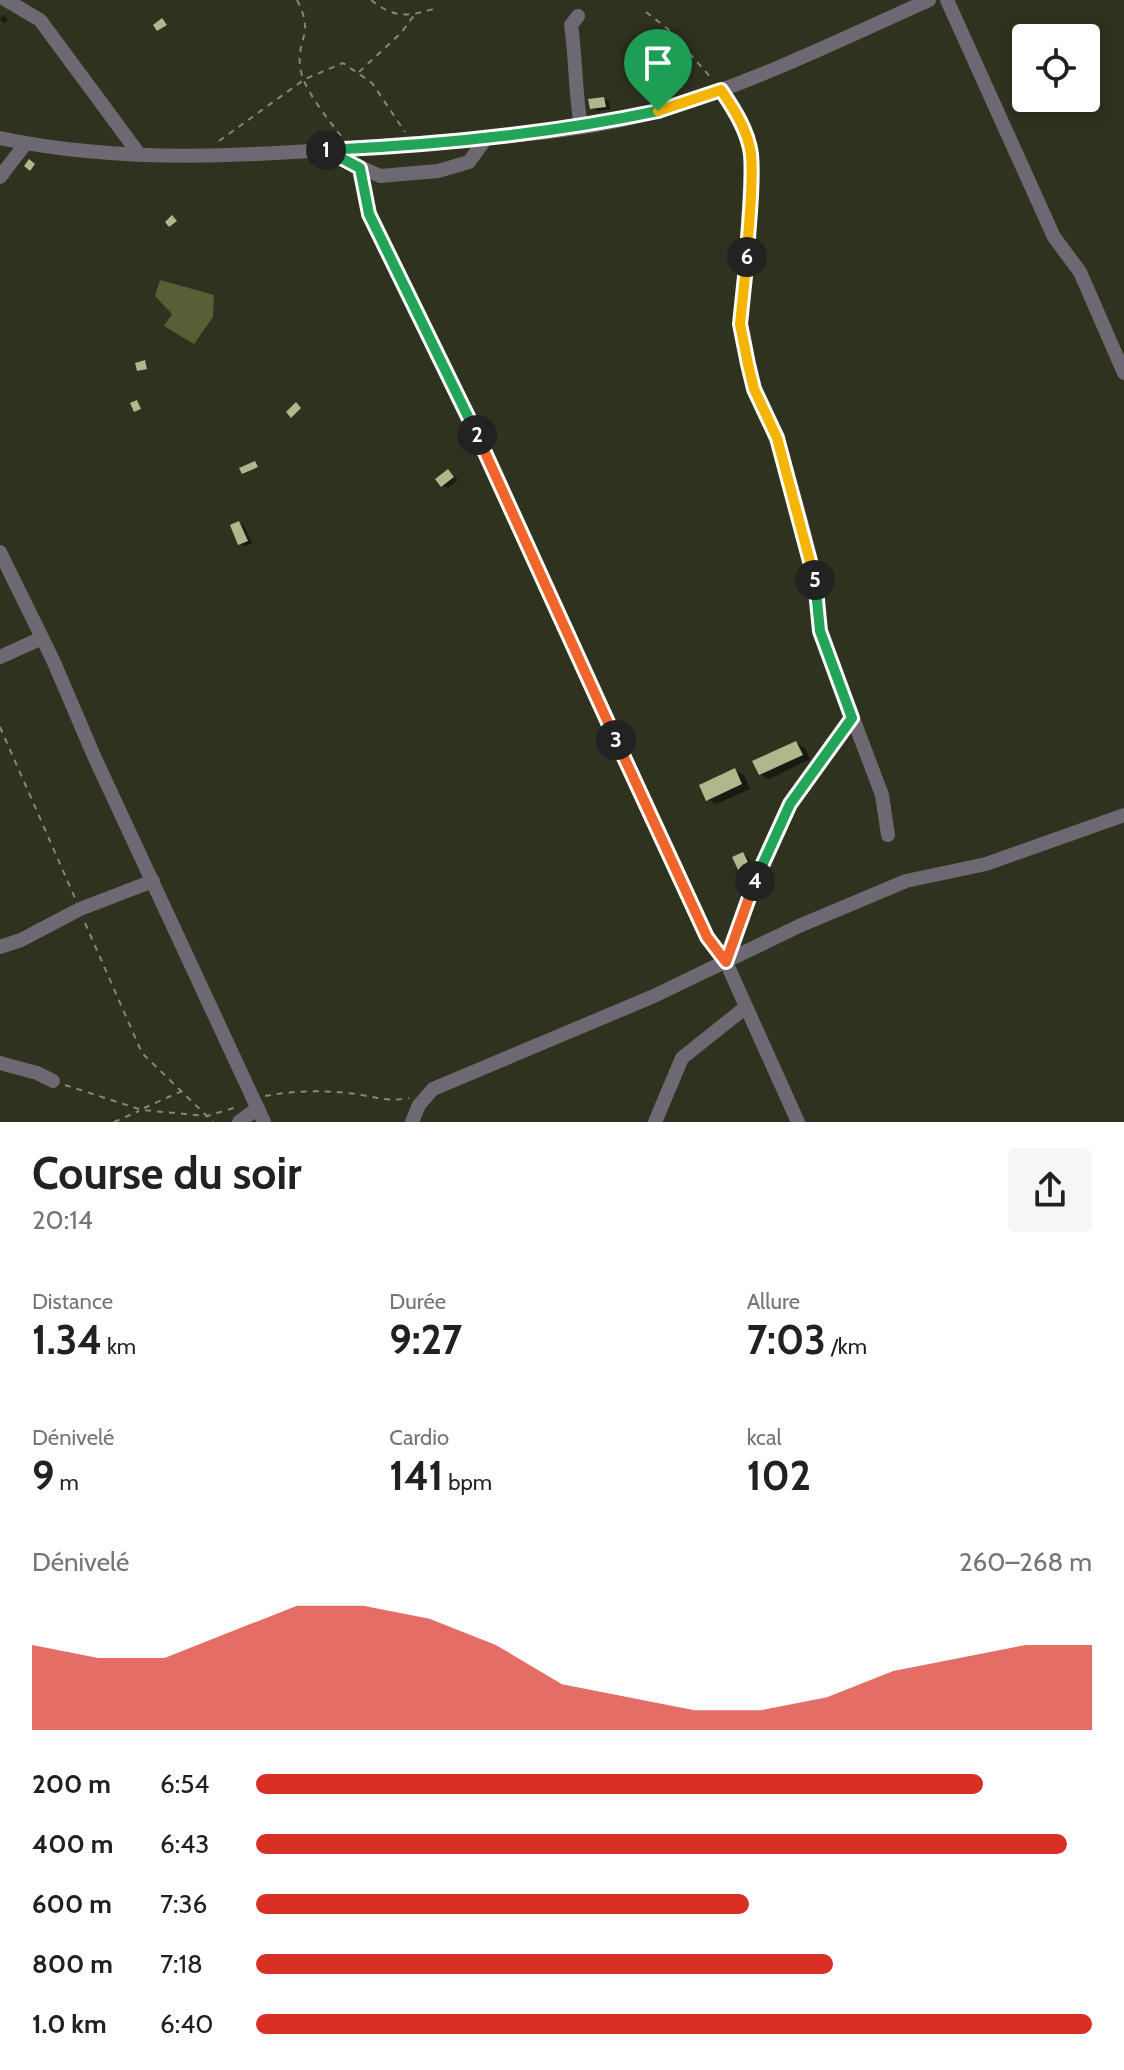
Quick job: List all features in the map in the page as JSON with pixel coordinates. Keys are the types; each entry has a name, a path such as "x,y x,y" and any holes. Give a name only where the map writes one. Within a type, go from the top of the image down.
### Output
{"street":[{"path":"6,0 40,20 139,154"},
{"path":"0,138 75,151 224,156 413,144 581,126 658,111 721,90 929,0"},
{"path":"947,0 1054,237 1080,272 1124,373"},
{"path":"578,16 571,25 581,126"},
{"path":"721,90 744,130 751,154 747,258 740,324 748,364 754,389 777,438 815,577 820,631 882,795 888,835"},
{"path":"324,150 380,176 438,171 469,162 487,137"},
{"path":"0,177 26,143"},
{"path":"360,168 369,214 482,446 707,937 726,962 798,1122"},
{"path":"0,552 259,1110 239,1122"},
{"path":"0,657 42,638"},
{"path":"726,962 756,878 790,804 852,718"},
{"path":"412,1122 419,1105 433,1089 654,996 799,926 906,881 986,864 1124,815"},
{"path":"0,947 21,940 80,909 153,881"},
{"path":"655,1122 682,1058 746,1007"},
{"path":"0,1063 37,1073 53,1081"}],"path":[{"path":"297,0 307,29 299,61 305,79 320,107 351,149"},
{"path":"371,0 393,14 415,14 433,9"},
{"path":"646,12 668,29 721,90"},
{"path":"358,73 401,33 415,14"},
{"path":"217,142 305,79 343,63 372,83 413,144"},
{"path":"0,727 142,1053 213,1122"},
{"path":"0,749 8,745"},
{"path":"53,1081 142,1110 207,1116 259,1110 285,1092 346,1093 392,1102 409,1098"},
{"path":"114,1122 182,1091"}],"green space":[{"path":"160,280 214,295 213,317 194,344 164,326 172,314 155,296"}],"building":[{"path":"162,18 167,25 157,31 153,25"},
{"path":"604,97 606,107 590,109 588,99"},
{"path":"29,159 35,164 30,171 24,166"},
{"path":"172,215 177,221 169,227 165,222"},
{"path":"145,360 147,369 137,371 135,363"},
{"path":"137,400 141,409 134,412 130,403"},
{"path":"296,402 301,408 291,418 286,412"},
{"path":"255,461 258,467 242,474 239,468"},
{"path":"448,469 454,477 441,487 435,479"},
{"path":"239,521 248,541 238,545 230,525"},
{"path":"796,741 803,755 759,775 752,761"},
{"path":"735,768 742,784 706,801 699,785"},
{"path":"743,852 748,870 740,874 732,857"}],"route":[{"path":"721,90 744,130 751,154 747,258 740,324 754,389 777,438 801,521 815,577 820,631 852,718 790,804 756,878 726,962 707,937 482,446 369,214 360,168 324,150 453,141 568,128 658,111 721,90"}]}
